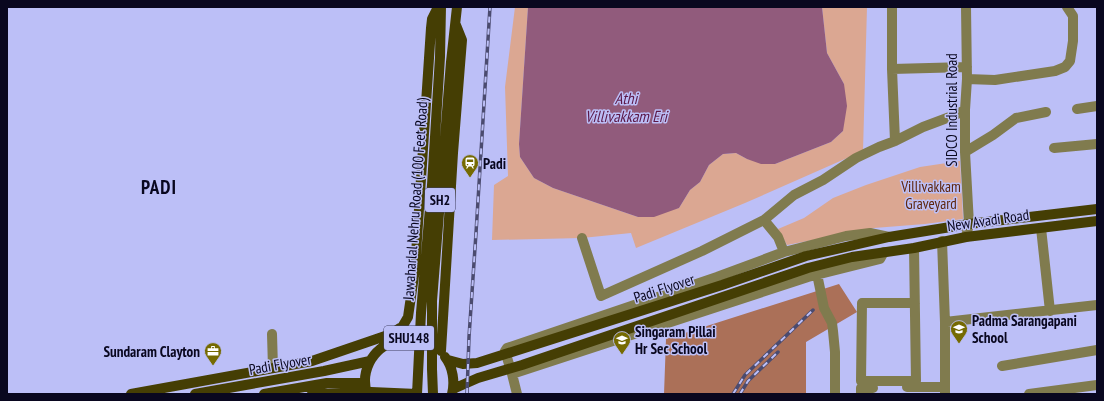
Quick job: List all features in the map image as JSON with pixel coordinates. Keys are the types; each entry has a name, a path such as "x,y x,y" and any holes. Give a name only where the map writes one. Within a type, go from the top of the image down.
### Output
{"main road":[{"name":"Padi Flyover","path":"392,342 408,317 415,269 431,28 432,19 438,7"},
{"name":"Jawaharlal Nehru Road (100 Feet Road)","path":"418,394 421,313 432,185 440,56 441,7"},
{"name":"Jawaharlal Nehru Road (100 Feet Road)","path":"433,394 432,301 450,69 457,7"},
{"path":"441,351 462,40 456,25"},
{"name":"New Avadi Road","path":"889,237 969,224 1097,209"},
{"name":"New Avadi Road","path":"884,252 914,248 966,237 1097,221"},
{"name":"Padi Flyover","path":"448,360 463,364 477,363 722,285 806,256 889,237"},
{"name":"Padi Flyover","path":"452,392 478,378 522,365 808,268 852,257 884,252"},
{"path":"131,394 312,361 391,334 421,313"},
{"name":"Padi Flyover","path":"195,394 324,372 370,361 379,350 402,338 423,340 433,344 441,351 448,360 453,374 452,392"},
{"path":"312,361 315,394"},
{"name":"SHU148","path":"366,394 366,372 370,361"},
{"name":"Padi Flyover","path":"264,394 327,383 365,383"},
{"path":"312,394 371,392 418,394"}],"street":[{"path":"892,7 892,69 895,141"},
{"name":"SIDCO Industrial Road","path":"966,7 967,79 965,152 969,224 966,237"},
{"path":"967,79 995,80 1055,71 1065,67 1070,61 1073,41 1073,16 1067,7"},
{"path":"892,69 967,67"},
{"path":"1077,108 1097,106"},
{"path":"582,238 601,296 702,251 764,220 794,195 823,180 856,158 923,127 965,110"},
{"path":"965,152 993,135 1016,118 1046,112"},
{"path":"1054,148 1097,144"},
{"path":"764,220 778,237 784,252"},
{"path":"1041,228 1050,311"},
{"path":"517,394 505,351 507,348 717,277 784,252 846,236 870,233 889,237"},
{"path":"861,394 861,388 879,391 945,390 945,322 942,241"},
{"path":"914,248 915,303 916,381 861,381 862,303 915,303"},
{"path":"512,374 817,274 880,259 884,252"},
{"path":"817,274 824,308 832,323 836,394"},
{"path":"945,322 1097,305"},
{"path":"272,334 273,368"},
{"path":"1002,366 1097,350"},
{"path":"1029,394 1097,385"}],"green space":[{"path":"515,7 528,7 519,144 520,157 534,178 553,188 638,217 679,208 690,190 700,182 709,165 723,154 736,153 747,159 775,164 831,142 843,131 844,84 827,53 822,7 867,7 863,151 745,203 636,248 631,233 582,238 492,240 494,185 508,176 505,87"},
{"name":"Villivakkam Graveyard","path":"960,161 963,219 874,228 787,245 778,229 804,218 833,198 866,185 920,167"}],"shaded area":[{"path":"839,284 857,312 806,342 806,394 664,394 666,339"}],"water":[{"name":"Athi Villivakkam Eri","path":"528,7 822,7 827,53 844,84 847,106 843,131 831,142 775,164 761,164 736,153 723,154 709,165 700,182 690,190 679,208 654,217 638,217 553,188 534,178 520,157 519,144"}],"railway":[{"path":"467,394 469,337 490,7"},
{"path":"733,394 745,375 813,310"},
{"path":"740,394 748,381 778,352"}],"place":[{"name":"Padi","path":"470,178"},
{"name":"Padma Sarangapani School","path":"959,344"},
{"name":"Singaram Pillai Hr Sec School","path":"622,355"},
{"name":"Sundaram Clayton","path":"213,366"}],"district":[{"name":"PADI","path":"159,187"}]}
